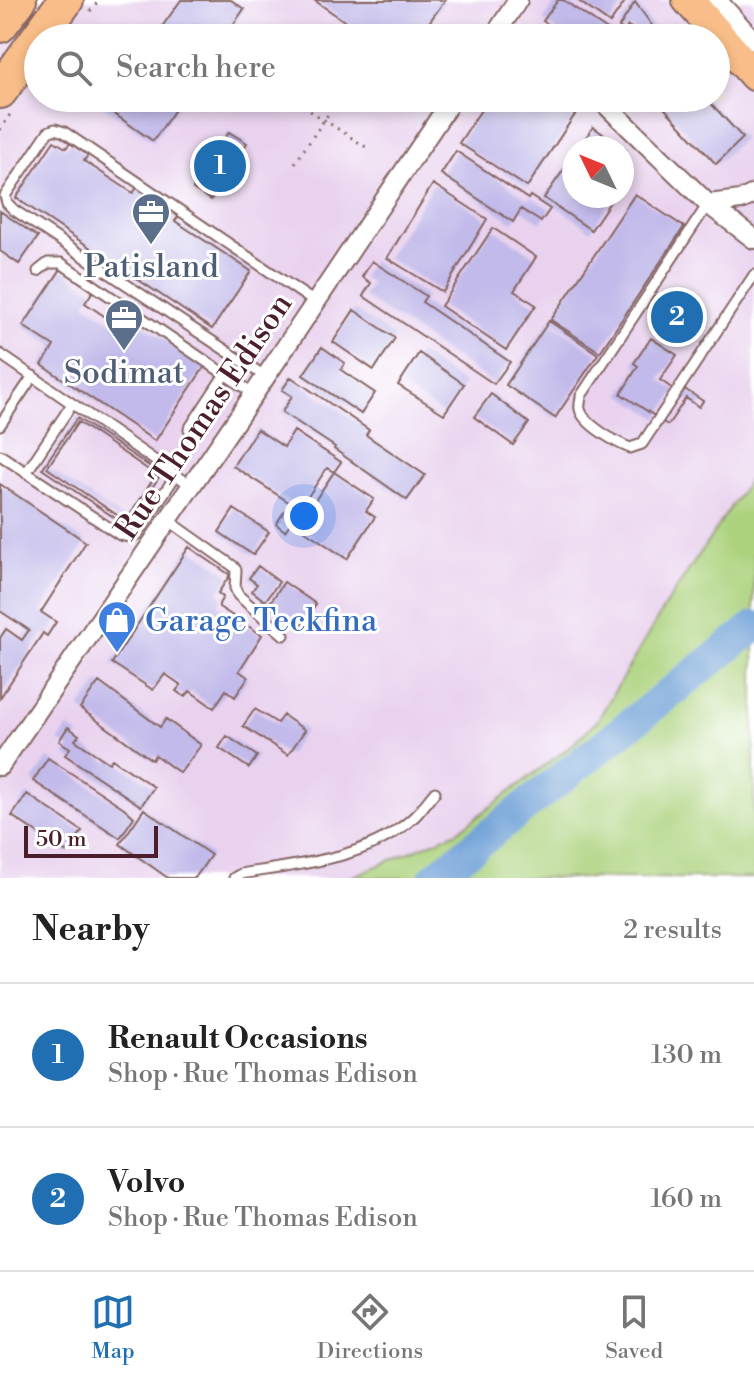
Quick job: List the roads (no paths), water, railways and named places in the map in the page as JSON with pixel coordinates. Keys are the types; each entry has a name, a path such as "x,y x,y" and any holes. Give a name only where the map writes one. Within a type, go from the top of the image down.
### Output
{"highway":[{"path":"0,25 19,0"},
{"path":"48,24 66,0"},
{"path":"0,91 24,58"}],"main road":[{"path":"688,0 709,24"},
{"path":"730,48 754,75"}],"street":[{"path":"507,24 518,0"},
{"path":"717,0 754,41"},
{"name":"Rue Thomas Edison","path":"0,766 444,112"},
{"path":"613,112 708,204 754,239"},
{"path":"708,204 741,200 754,194"}],"lane":[{"path":"266,377 7,203 5,196 48,132 55,129 64,132 316,303"},
{"path":"708,204 581,396 580,410 587,420 618,443 630,448 642,444 754,275"},
{"path":"38,271 48,263 61,263 254,394"},
{"path":"0,354 192,486"},
{"path":"189,429 225,374"},
{"path":"0,425 33,376"},
{"path":"26,473 72,404"},
{"path":"0,455 120,535 132,537 176,475"},
{"path":"168,520 233,566 238,595 284,635"},
{"path":"234,878 351,851 386,837 414,817 435,792"}],"waterway":[{"path":"434,878 754,627"}],"place":[{"name":"Renault Occasions","path":"220,166"},
{"name":"Patisland","path":"151,246"},
{"name":"Volvo","path":"677,317"},
{"name":"Sodimat","path":"124,352"},
{"name":"Garage Teckfina","path":"117,654"}]}
